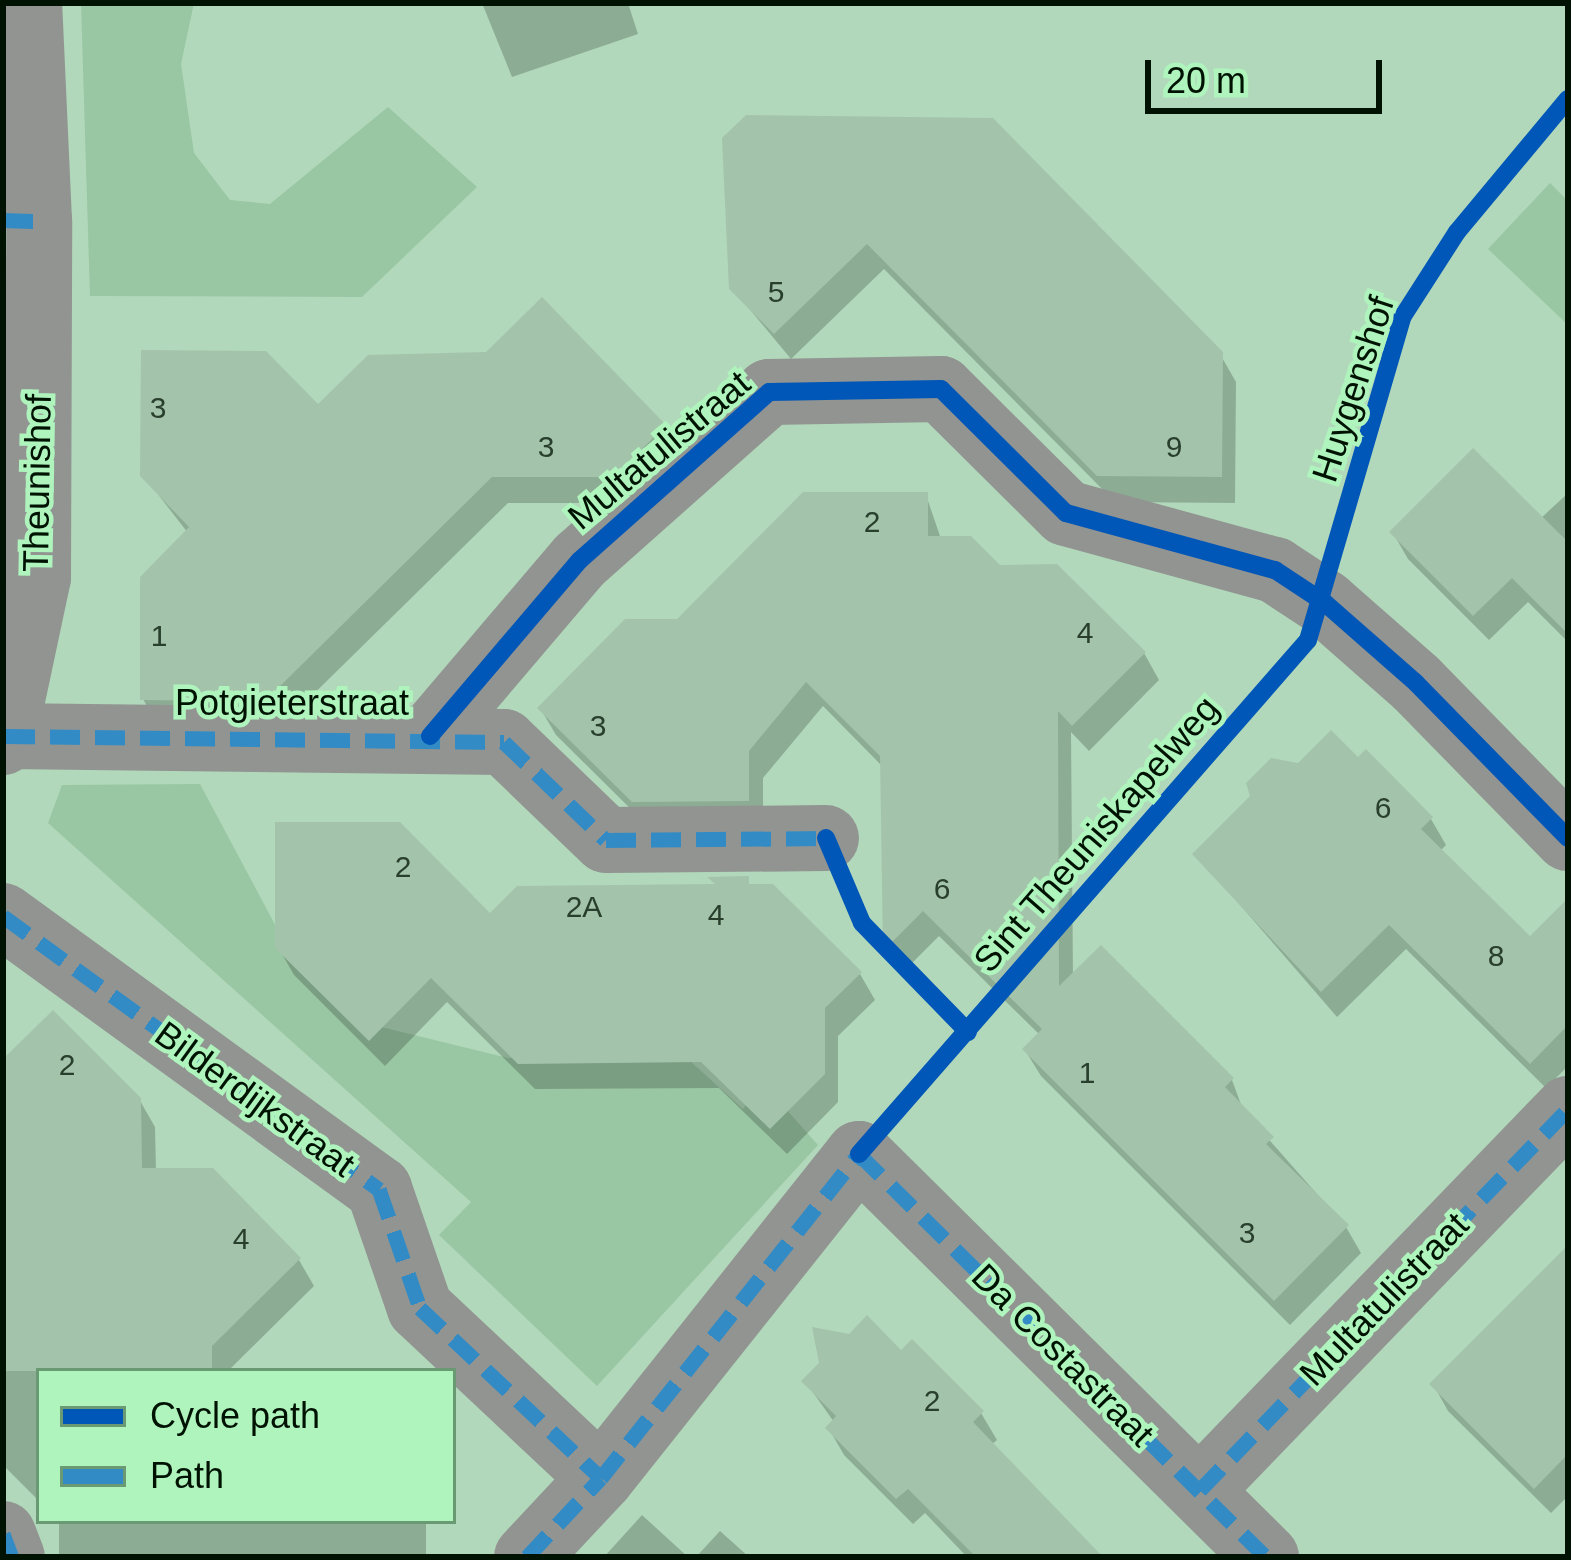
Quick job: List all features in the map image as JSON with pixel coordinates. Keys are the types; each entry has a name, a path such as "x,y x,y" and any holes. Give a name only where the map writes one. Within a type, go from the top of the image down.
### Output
{"street":[{"name":"Theunishof","path":"4,739 38,578 21,221 29,3"},
{"name":"Multatulistraat","path":"430,736 580,560 769,392 941,389 1066,512 1255,563 1325,603 1568,838"},
{"name":"Potgieterstraat","path":"4,739 430,736 504,742 606,841 826,838"},
{"name":"Bilderdijkstraat","path":"3,916 379,1190 420,1307 601,1478"},
{"name":"Multatulistraat","path":"1199,1490 1568,1109"},
{"name":"Da Costastraat","path":"601,1478 860,1154 1266,1557"},
{"path":"527,1557 601,1478"},
{"path":"3,1534 12,1557"}],"green space":[{"path":"81,3 194,3 181,64 194,153 230,200 270,204 388,107 477,187 362,297 90,296"},
{"path":"1550,183 1568,201 1568,325 1488,249"},
{"path":"200,784 289,951 369,1024 508,1058 689,1060 743,1109 762,1082 818,1145 597,1386 439,1235 471,1202 48,823 62,785"}],"building":[{"path":"746,115 993,118 1223,352 1222,477 1097,476 867,244 774,334 729,289 722,138"},
{"path":"542,297 666,425 614,477 492,477 265,701 140,700 140,577 189,527 140,476 141,350 266,351 318,404 368,355 486,352"},
{"path":"1473,448 1568,542 1568,634 1512,578 1473,616 1389,532"},
{"path":"803,492 928,492 928,536 971,536 1000,565 1057,564 1146,652 1072,726 1058,711 1059,986 1101,945 1234,1078 1225,1087 1274,1137 1266,1144 1349,1225 1274,1301 1022,1049 1042,1029 923,911 883,951 880,756 806,682 749,751 749,801 632,802 537,708 625,619 677,619"},
{"path":"1331,730 1358,757 1366,749 1433,817 1421,829 1530,936 1568,898 1568,1025 1530,1064 1389,925 1321,992 1192,854 1250,796 1246,783 1271,758 1298,763"},
{"path":"275,822 400,822 490,913 517,886 715,884 707,877 749,876 749,884 773,884 862,972 825,1008 825,1074 770,1129 701,1062 518,1064 431,978 369,1041 275,948"},
{"path":"53,1010 141,1098 142,1168 213,1168 301,1258 212,1346 212,1368 3,1371 3,1059"},
{"path":"1568,1245 1568,1454 1534,1489 1429,1384"},
{"path":"867,1315 901,1350 912,1339 984,1411 973,1422 1103,1557 976,1557 908,1489 896,1499 825,1428 836,1416 801,1381 819,1363 812,1327 849,1334"}],"marked path":[{"path":"3,220 39,221"},
{"path":"5,736 504,742 606,840 826,838"},
{"path":"3,916 379,1189 420,1308 601,1478"},
{"path":"1200,1490 1568,1109"},
{"path":"527,1557 601,1478 859,1154 1266,1557"},
{"path":"3,1534 12,1557"}],"cycle path":[{"name":"Huygenshof","path":"859,1154 1308,640 1403,316 1457,232 1568,99"},
{"path":"430,736 580,560 769,392 941,389 1066,513 1275,570 1325,603 1416,683 1568,838"},
{"path":"826,838 862,923 968,1032"}]}
